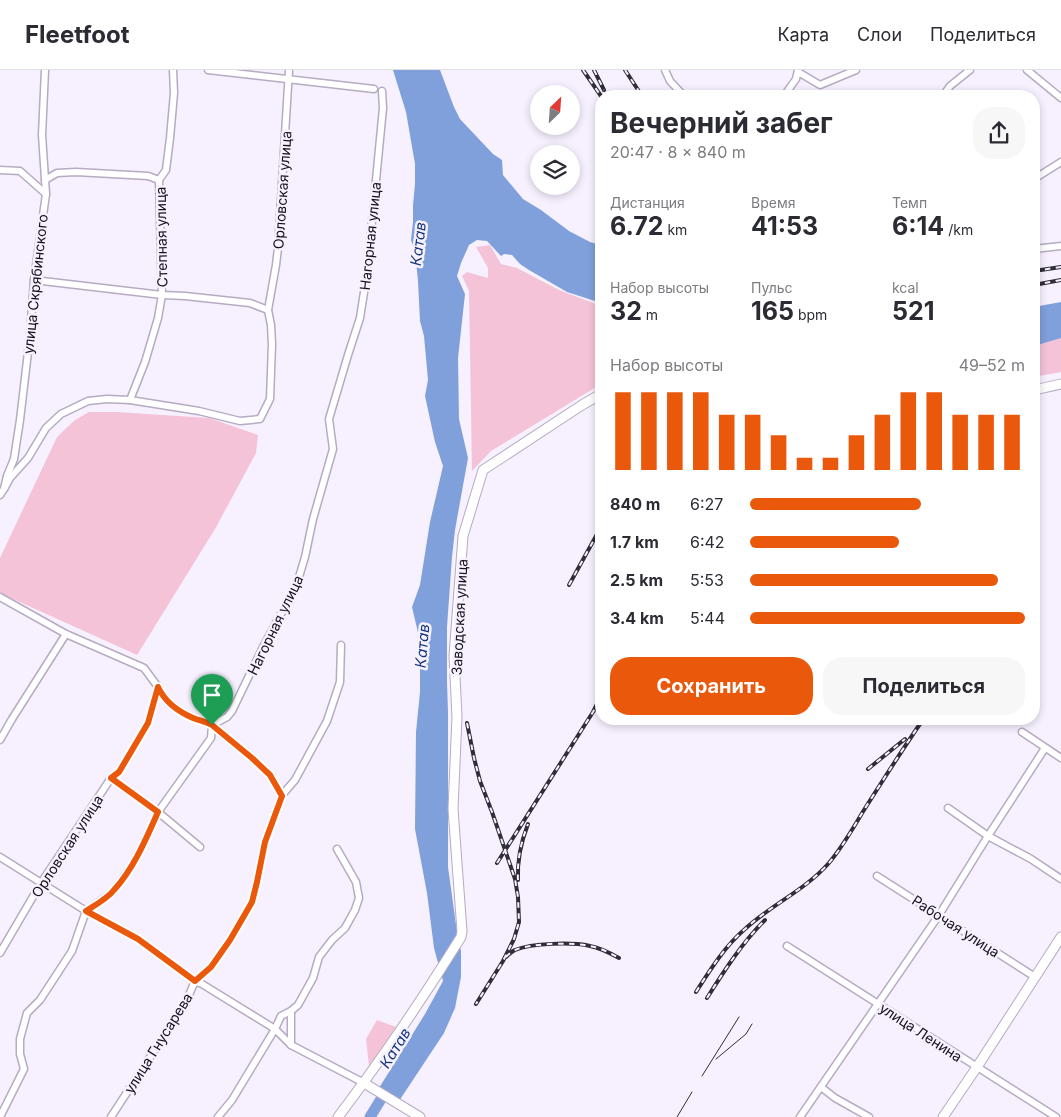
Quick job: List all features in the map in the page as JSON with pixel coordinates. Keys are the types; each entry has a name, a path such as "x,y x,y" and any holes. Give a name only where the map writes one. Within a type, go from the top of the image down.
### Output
{"street":[{"name":"улица Скрябинского","path":"2,492 14,459 20,420 34,280 46,194 42,135 45,70"},
{"name":"Степная улица","path":"130,400 145,362 158,318 162,295 159,180 166,170 174,93 173,70"},
{"path":"208,70 374,89"},
{"name":"Орловская улица","path":"130,400 199,411 240,420 260,419 270,399 272,325 268,310 278,248 289,70"},
{"path":"665,70 670,81 678,90"},
{"path":"788,90 796,79 798,71 820,85 856,70"},
{"path":"947,90 970,70"},
{"path":"1027,70 1061,98"},
{"name":"Нагорная улица","path":"212,725 232,711 289,599 303,567 313,519 333,449 329,419 360,318 367,273 375,195 383,108 382,91"},
{"path":"1040,175 1061,162"},
{"path":"0,170 20,172 46,194"},
{"path":"45,180 56,173 76,172 148,176 159,180"},
{"path":"1040,248 1061,246"},
{"path":"34,280 250,303 268,310"},
{"path":"1040,389 1061,384"},
{"name":"Заводская улица","path":"364,1083 461,937 453,809 457,717 454,656 463,536 483,470 595,398"},
{"path":"2,492 10,478 28,458 46,428 62,414 88,401 107,399 130,400"},
{"path":"0,597 66,634 144,668 162,694 181,712 212,725 252,758 270,775 282,796"},
{"path":"0,740 66,634"},
{"name":"улица Гнусарева","path":"111,1117 186,1002 195,981 211,967 230,940 252,902 265,842 282,796 295,780 327,721 340,682 341,645"},
{"name":"Орловская улица","path":"0,953 41,883 111,778 119,772 148,723 158,687"},
{"path":"0,1117 24,1069 20,1054 20,1039 27,1013 40,1000 72,951 86,911 113,892 131,868 158,812 211,738 212,725"},
{"path":"1022,732 1061,758"},
{"path":"800,1117 939,915 1045,748"},
{"path":"111,778 158,812 200,847"},
{"path":"948,808 988,836 1031,859 1061,879"},
{"path":"218,1117 232,1100 281,1016 298,1005 313,978 319,957 332,940 345,928 355,910 359,898 356,882 337,849"},
{"path":"0,858 86,911 138,939 195,981 275,1029 291,1045 364,1083 420,1117"},
{"name":"Рабочая улица","path":"877,876 1035,977"},
{"path":"943,1117 977,1068 1061,937"},
{"name":"улица Ленина","path":"787,946 1056,1117"},
{"path":"291,1011 291,1045"},
{"path":"338,1117 364,1083"},
{"path":"821,1087 835,1098 869,1117"}],"shaded area":[{"path":"490,245 501,264 517,268 559,290 595,304 595,388 491,451 472,471 469,291 462,276 467,272 488,278 488,268 476,247"},
{"path":"1061,338 1061,372 1040,376 1040,344"},
{"path":"89,412 209,418 258,435 256,453 215,529 137,655 0,593 0,558 57,437 75,420"},
{"path":"377,1020 396,1027 369,1066 366,1039"}],"water":[{"path":"393,70 440,70 460,119 493,154 502,160 503,175 523,199 569,231 595,243 595,301 567,292 520,264 512,255 504,254 501,256 487,241 477,240 469,245 457,276 465,294 458,358 459,419 468,458 455,530 447,627 448,867 461,951 461,977 455,1008 444,1033 399,1101 379,1088 443,981 434,948 427,893 415,829 416,732 420,692 420,641 412,607 420,585 430,522 443,466 435,442 425,396 428,380 424,336 420,321 415,251 411,240 415,164 406,112"},
{"path":"1061,302 1061,338 1040,344 1040,306"}],"waterway":[{"name":"Катав","path":"370,1117 389,1086"}],"tram line":[{"path":"702,1076 739,1017"},
{"path":"716,1059 746,1034 752,1024"},
{"path":"677,1117 692,1092"}],"railway":[{"path":"583,70 597,90"},
{"path":"594,70 604,90"},
{"path":"625,70 638,90"},
{"path":"1040,270 1061,267"},
{"path":"1040,284 1061,280"},
{"path":"569,585 595,538"},
{"path":"497,863 595,708"},
{"path":"467,723 480,781 515,879 519,922 514,939 503,961 476,1004"},
{"path":"696,992 718,959 738,936 755,920 809,882 828,864 843,845 885,776 919,725"},
{"path":"868,769 905,739"},
{"path":"518,880 520,851 528,824"},
{"path":"707,998 741,948 765,920"},
{"path":"506,957 513,951 522,948 563,944 594,947 619,958"}],"route":[{"path":"158,687 168,702 181,712 212,725 270,775 282,796 265,842 252,902 230,940 211,967 195,981 138,939 86,911 113,892 131,868 158,812 111,778 119,772 148,723 158,687"}]}
